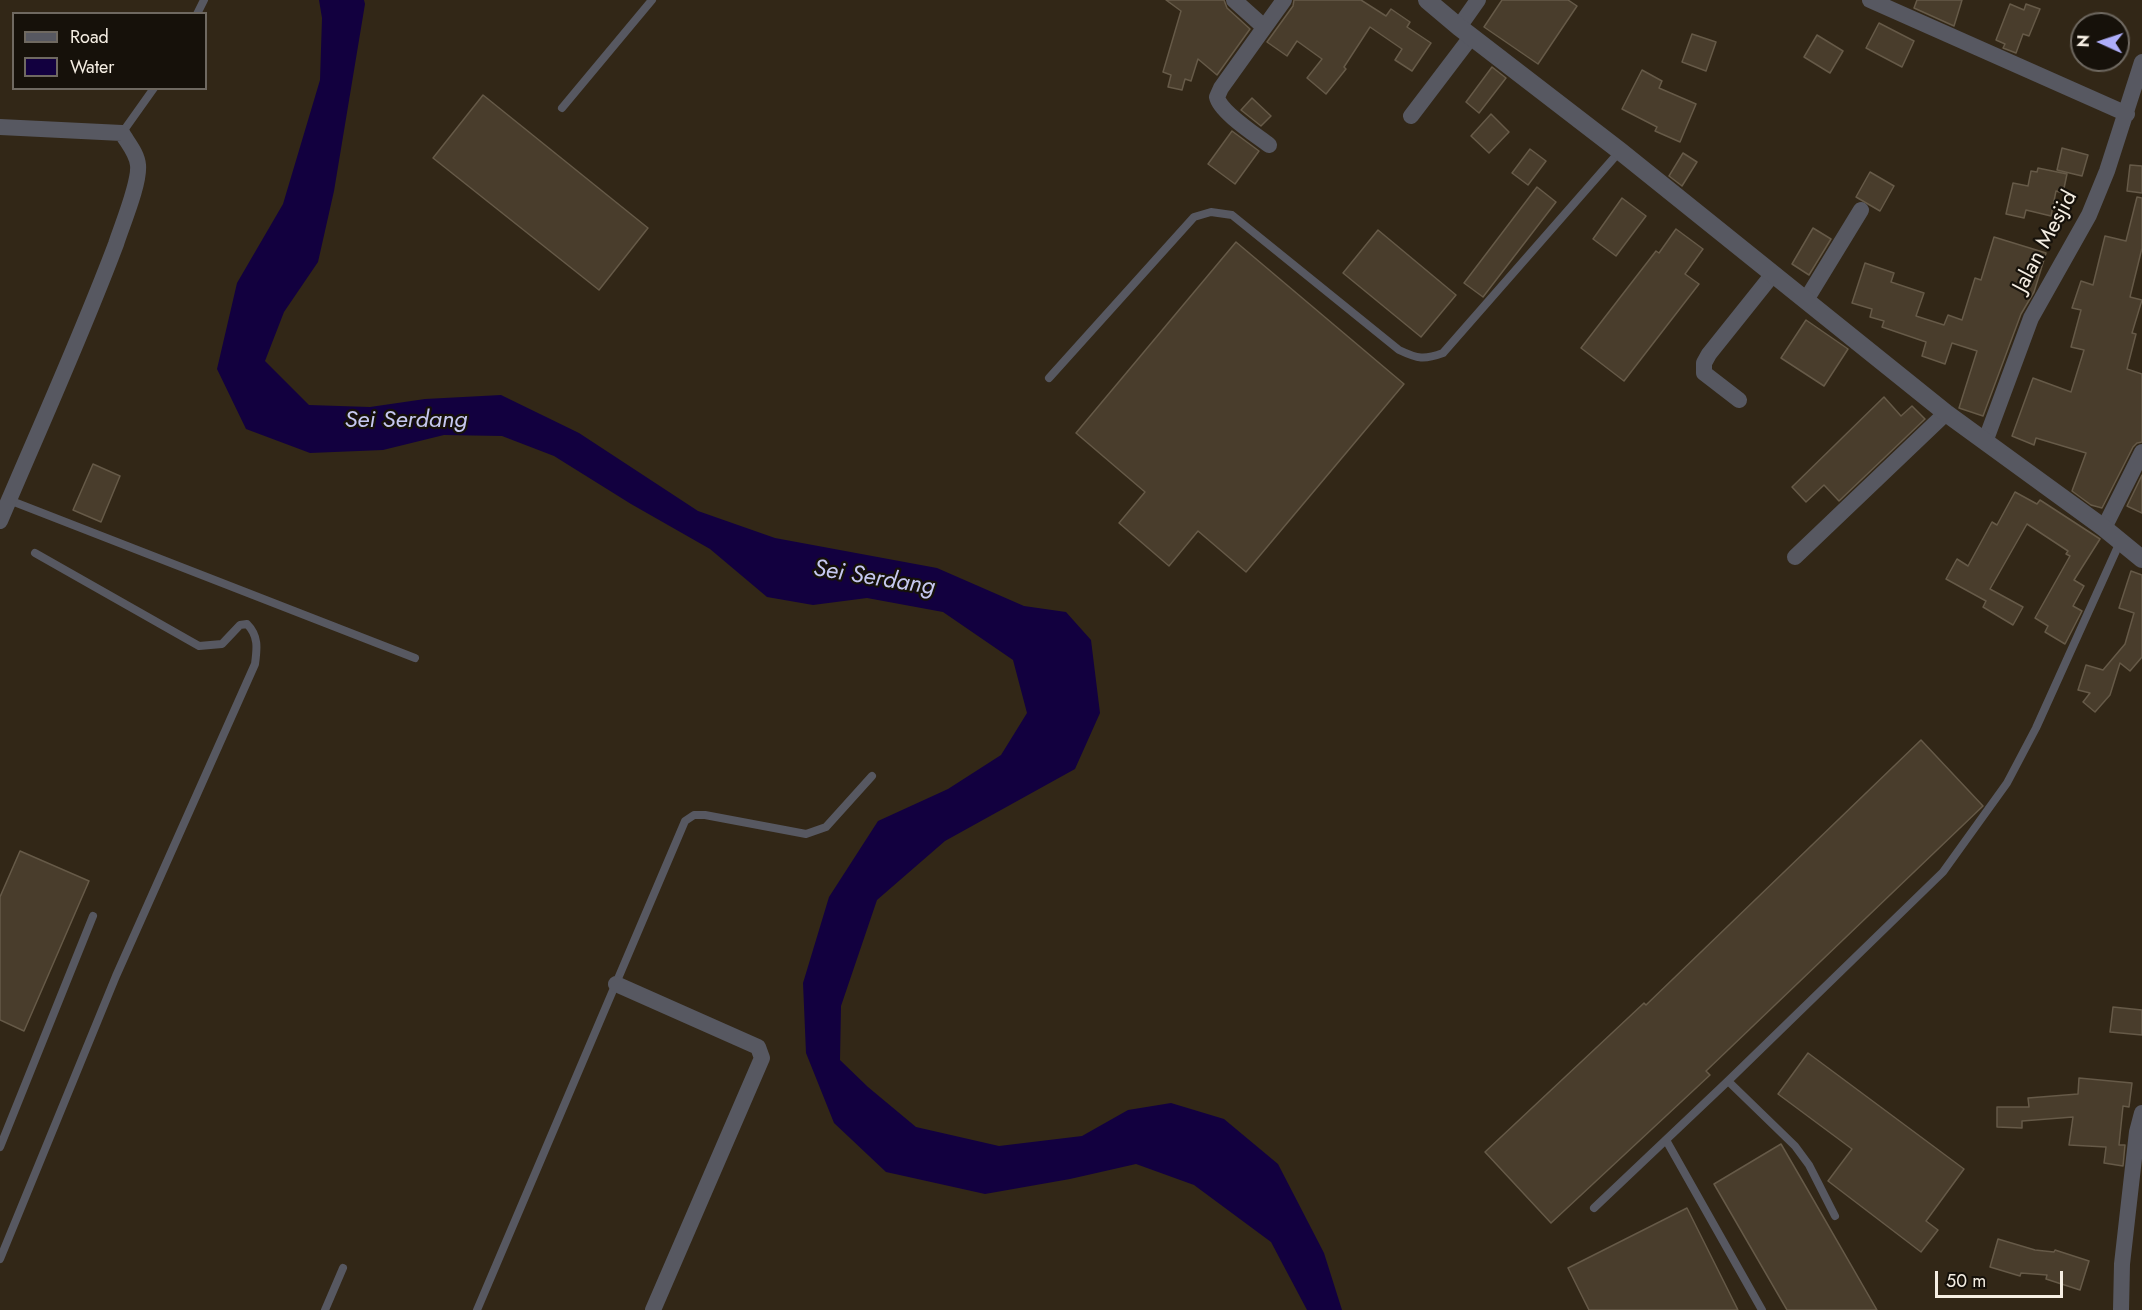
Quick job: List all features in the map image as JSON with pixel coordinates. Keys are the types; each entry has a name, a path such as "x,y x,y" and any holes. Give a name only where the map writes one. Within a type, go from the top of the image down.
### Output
{"street":[{"path":"1234,0 1264,27"},
{"path":"1269,145 1237,120 1220,104 1217,98 1221,88 1284,0"},
{"path":"1427,0 1620,151 1946,413 2104,528 2142,559"},
{"path":"1411,116 1465,32 1478,0"},
{"path":"1870,0 2127,114"},
{"name":"Jalan Mesjid","path":"1984,442 2031,318 2090,215 2127,114 2142,62"},
{"path":"0,127 122,133 138,165 137,177 123,223 104,275 0,521"},
{"path":"1806,300 1861,210"},
{"path":"1739,400 1704,373 1704,363 1708,354 1773,274"},
{"path":"1795,557 1946,413"},
{"path":"2104,528 2142,452"},
{"path":"616,984 758,1047 762,1058 653,1310"},
{"path":"2121,1310 2126,1231 2137,1132 2142,1113"}],"lane":[{"path":"562,108 652,0"},
{"path":"122,133 153,90"},
{"path":"1048,378 1194,217 1211,212 1232,215 1399,350 1419,358 1443,353 1620,151"},
{"path":"9,500 415,658"},
{"path":"1594,1208 1943,872 2007,783 2037,728 2121,542"},
{"path":"0,1259 116,976 255,664 257,650 253,630 247,624 240,625 222,644 213,647 199,646 35,554"},
{"path":"477,1310 685,821 694,815 705,815 806,834 826,827 872,776"},
{"path":"0,1148 93,916"},
{"path":"1728,1081 1795,1146 1809,1165 1835,1216"},
{"path":"1666,1140 1762,1310"},
{"path":"325,1310 344,1268"}],"water":[{"name":"Sei Serdang","path":"319,0 364,0 365,4 334,191 318,262 284,312 265,361 309,405 370,407 425,399 501,395 579,433 698,511 775,538 937,568 1024,606 1066,612 1091,640 1100,713 1075,769 945,841 877,900 841,1006 840,1060 916,1127 999,1146 1082,1136 1128,1110 1171,1103 1224,1119 1278,1164 1324,1253 1342,1310 1307,1310 1271,1242 1194,1185 1136,1164 1070,1179 985,1194 886,1172 834,1123 806,1053 803,983 829,897 878,821 948,789 1001,755 1027,713 1013,660 943,612 867,598 813,605 767,597 710,549 631,504 554,456 502,436 444,435 383,450 310,453 246,429 217,369 237,283 283,204 320,80 322,18"}],"building":[{"path":"1166,0 1224,0 1227,8 1250,29 1217,75 1198,59 1191,81 1185,79 1182,90 1168,87 1171,75 1163,72 1181,11"},
{"path":"1294,0 1361,0 1386,16 1391,9 1410,22 1407,27 1431,43 1412,71 1395,60 1402,49 1370,27 1344,67 1346,69 1326,94 1307,78 1322,59 1297,41 1287,56 1267,42 1293,6"},
{"path":"1502,0 1568,0 1577,6 1538,64 1484,27"},
{"path":"1917,0 1962,0 1954,26 1914,8"},
{"path":"2010,4 2024,10 2026,4 2040,9 2029,36 2023,34 2016,53 2003,48 2005,44 1996,40"},
{"path":"1879,23 1914,41 1902,67 1866,48"},
{"path":"1692,34 1716,42 1706,71 1682,62"},
{"path":"1817,35 1843,51 1830,73 1804,57"},
{"path":"1492,67 1506,78 1479,113 1466,102"},
{"path":"1642,70 1662,81 1659,88 1696,104 1680,142 1655,131 1657,127 1622,109"},
{"path":"483,95 648,228 599,290 433,158"},
{"path":"1252,98 1271,116 1261,126 1241,110"},
{"path":"1491,114 1509,132 1489,153 1471,136"},
{"path":"1232,131 1259,151 1235,184 1208,164"},
{"path":"2062,148 2088,155 2082,176 2057,170"},
{"path":"1530,149 1546,161 1528,185 1512,173"},
{"path":"1683,153 1697,162 1682,186 1669,176"},
{"path":"2130,165 2142,166 2142,193 2127,191"},
{"path":"2038,168 2067,174 2063,193 2056,191 2051,216 2026,210 2024,218 2006,214 2013,183 2028,186 2031,171 2037,172"},
{"path":"1870,172 1894,186 1880,211 1856,197"},
{"path":"1537,187 1556,202 1483,297 1464,283"},
{"path":"2137,197 2142,198 2142,248 2130,297 2142,300 2132,333 2136,334 2127,369 2142,374 2142,442 2133,447 2102,508 2091,505 2072,491 2086,453 2036,438 2034,445 2012,436 2033,378 2071,392 2084,350 2071,347 2081,310 2072,308 2081,281 2093,285 2105,236 2126,241"},
{"path":"1622,198 1646,216 1616,256 1593,239"},
{"path":"1813,228 1831,239 1809,275 1792,264"},
{"path":"1676,229 1703,249 1685,274 1699,284 1624,381 1581,348 1656,251 1659,253"},
{"path":"1378,230 1456,295 1421,337 1343,273"},
{"path":"1994,237 2046,253 2034,292 2021,314 1983,416 1959,408 1977,351 1952,343 1945,364 1922,356 1926,342 1882,327 1884,321 1870,317 1872,309 1852,303 1865,263 1894,273 1891,282 1924,293 1916,316 1944,325 1948,315 1962,320 1975,278 1981,280"},
{"path":"1236,242 1404,384 1246,572 1198,531 1169,566 1119,523 1145,492 1076,433"},
{"path":"1806,320 1848,349 1824,386 1781,358"},
{"path":"1884,397 1901,416 1912,406 1925,419 1839,501 1824,485 1806,502 1792,487"},
{"path":"93,464 120,476 101,522 73,510"},
{"path":"2142,475 2142,513 2127,506"},
{"path":"2015,492 2037,504 2040,500 2100,539 2074,580 2084,586 2073,606 2082,611 2065,644 2045,632 2048,626 2035,618 2070,556 2066,554 2068,551 2027,524 1990,589 2023,607 2013,625 1983,607 1986,601 1946,579 1957,559 1968,566 1992,522 1997,525"},
{"path":"2131,571 2142,575 2142,657 2130,671 2120,663 2110,695 2095,712 2083,702 2090,693 2078,690 2086,665 2103,670 2125,644 2134,613 2119,608"},
{"path":"1921,740 1983,806 1706,1071 1710,1075 1551,1223 1485,1152 1644,1003 1646,1005"},
{"path":"20,851 89,881 24,1031 0,1020 0,897"},
{"path":"2113,1007 2142,1010 2142,1035 2110,1032"},
{"path":"1808,1053 1964,1169 1926,1221 1938,1230 1921,1252 1828,1181 1852,1149 1778,1094"},
{"path":"2079,1078 2132,1083 2129,1107 2123,1106 2119,1145 2125,1145 2123,1166 2104,1163 2106,1147 2069,1145 2073,1117 2022,1121 2022,1128 1997,1127 1997,1107 2029,1107 2028,1098 2078,1094"},
{"path":"1781,1144 1877,1310 1787,1310 1714,1184"},
{"path":"1687,1208 1738,1310 1589,1310 1568,1268"},
{"path":"1998,1239 2035,1250 2054,1252 2055,1250 2089,1261 2080,1290 2046,1279 2047,1275 2021,1273 2020,1276 1990,1267"}]}
